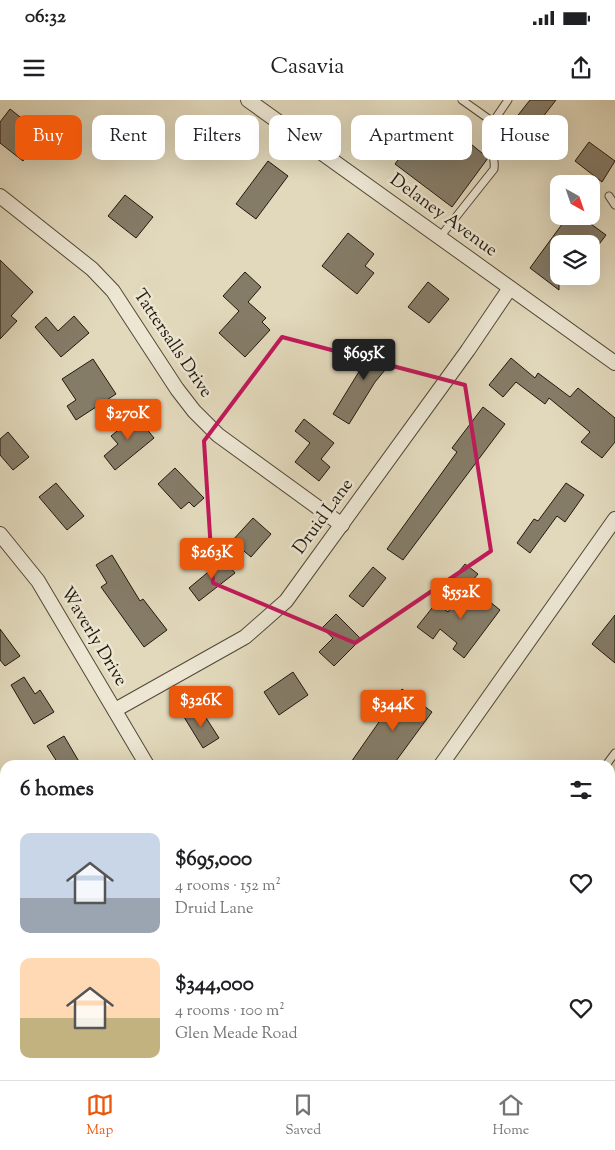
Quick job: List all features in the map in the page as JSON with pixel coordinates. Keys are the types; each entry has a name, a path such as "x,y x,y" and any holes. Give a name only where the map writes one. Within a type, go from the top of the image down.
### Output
{"street":[{"name":"Delaney Avenue","path":"248,100 615,363"},
{"name":"Tattersalls Drive","path":"0,196 92,269 113,290 177,389 194,411 218,435 342,525"},
{"name":"Druid Lane","path":"115,710 245,637 286,601 468,350 510,288"},
{"path":"445,760 615,519"},
{"name":"Waverly Drive","path":"0,534 38,581 144,760"}],"lane":[{"path":"462,100 483,115"},
{"path":"498,115 508,100"},
{"path":"440,237 494,168 494,160"},
{"path":"609,196 615,205"}],"highlighted area":[{"path":"282,337 465,385 491,551 355,643 213,583 204,441"}],"building":[{"path":"530,100 556,100 544,115 518,115"},
{"path":"10,109 18,115 15,115 15,155 0,143 0,122"},
{"path":"589,142 615,161 602,182 600,175 593,175 575,161"},
{"path":"472,145 482,153 482,160 487,160 452,207 395,164 398,160 472,160"},
{"path":"268,161 288,176 256,219 236,204"},
{"path":"125,195 153,217 136,238 108,216"},
{"path":"561,225 592,225 606,235 600,243 600,235 554,235"},
{"path":"348,233 374,254 365,266 374,273 357,294 322,266"},
{"path":"550,241 550,283 530,268"},
{"path":"0,260 33,292 11,316 17,321 0,339"},
{"path":"245,272 261,287 248,302 266,318 262,322 270,330 245,357 219,333 239,311 223,296"},
{"path":"428,282 449,299 429,323 408,307"},
{"path":"552,285 559,285 559,290"},
{"path":"74,316 89,333 61,357 35,327 46,317 58,331"},
{"path":"374,342 395,358 375,382 349,424 333,414 360,370 355,366"},
{"path":"511,358 535,378 538,373 570,397 578,388 615,418 615,442 602,458 581,442 590,432 549,398 545,404 516,382 503,397 489,385"},
{"path":"93,359 116,394 76,420 67,406 76,400 62,379"},
{"path":"483,407 505,424 403,560 387,549 457,452 452,448"},
{"path":"132,411 154,438 115,470 104,456 118,444 111,436 127,423 123,418"},
{"path":"304,419 334,443 321,459 330,467 319,481 295,462 310,443 295,431"},
{"path":"8,432 29,457 13,470 0,455 0,439"},
{"path":"175,468 204,498 194,507 189,502 181,509 158,484"},
{"path":"56,483 84,516 67,530 39,497"},
{"path":"566,483 584,495 565,522 557,516 530,553 517,543 534,519 538,521"},
{"path":"253,518 271,534 251,557 232,541"},
{"path":"112,555 140,601 143,599 167,630 144,647 101,587 107,583 96,565"},
{"path":"224,559 235,573 199,601 189,588"},
{"path":"465,564 478,574 463,592 450,582"},
{"path":"373,567 386,578 363,607 349,596"},
{"path":"469,585 500,610 464,658 453,649 457,643 440,629 433,639 417,627 436,603 448,612"},
{"path":"336,614 361,639 334,666 319,652 333,638 322,628"},
{"path":"615,615 615,663 592,644"},
{"path":"0,629 20,656 5,666 0,660"},
{"path":"293,672 308,695 279,715 264,692"},
{"path":"24,677 35,694 40,690 54,712 34,724 11,685"},
{"path":"402,689 432,712 397,760 352,760"},
{"path":"199,707 219,738 203,748 184,717"},
{"path":"64,736 78,760 56,760 47,746"}]}
